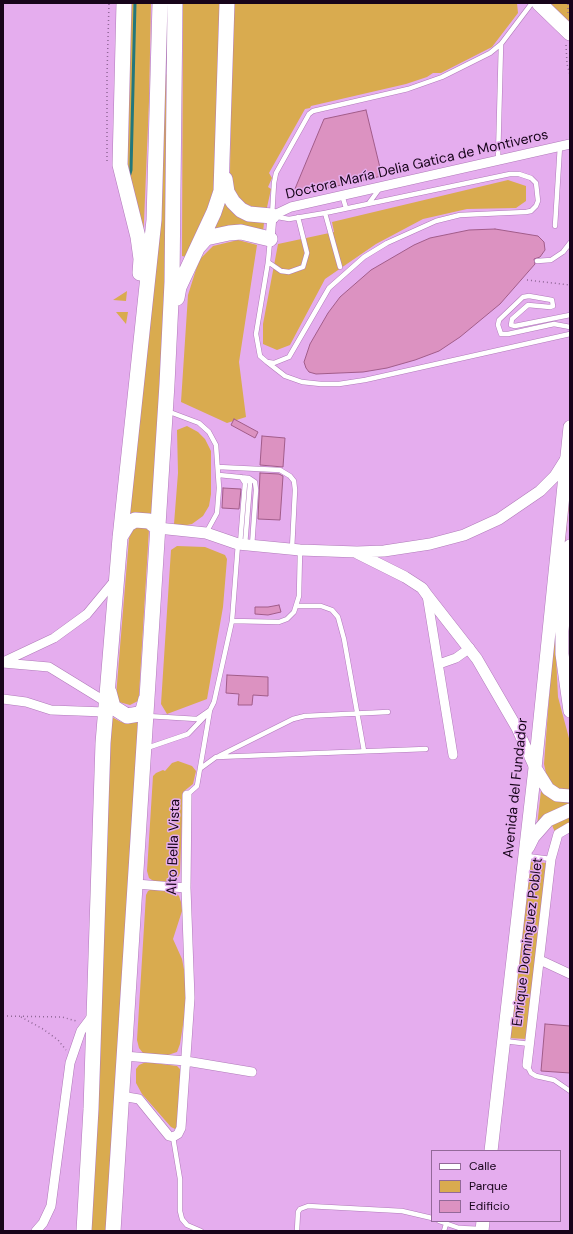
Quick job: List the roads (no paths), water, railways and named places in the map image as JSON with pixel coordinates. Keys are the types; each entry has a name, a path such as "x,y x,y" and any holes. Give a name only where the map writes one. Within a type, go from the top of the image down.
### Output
{"highway":[{"path":"124,3 120,166 138,237 141,259 133,412"},
{"path":"84,1231 91,1109 89,1021 108,673 120,538 154,220 160,3"},
{"path":"113,1231 144,749 140,716 148,686 167,384 172,275 174,3"},
{"path":"167,384 178,287 214,212 221,191 227,3"},
{"path":"539,3 568,38"},
{"path":"223,162 227,192 233,202 249,214 272,216"},
{"path":"194,251 206,238 229,233 240,232 270,240"},
{"path":"120,538 128,524 135,520 149,521 158,528"},
{"path":"108,673 109,695 113,707 127,716 140,716"}],"main road":[{"name":"Avenida del Fundador","path":"491,1150 535,768 570,427"},
{"path":"570,546 562,609 562,654 570,711"},
{"path":"535,768 548,789 557,795 570,796"},
{"path":"525,856 533,837 539,828 548,820 570,810"}],"street":[{"name":"Doctora María Delia Gatica de Montiveros","path":"272,216 291,207 570,144"},
{"path":"270,240 272,216"},
{"path":"158,528 206,533 244,545 296,550 357,552 384,551 430,544 464,535 499,519 540,491 555,476 567,457"},
{"path":"357,552 405,577 422,588 470,648 517,728 535,768"},
{"path":"3,662 54,638 87,614 116,579"},
{"path":"427,595 453,754"},
{"path":"439,664 456,658 470,648"},
{"path":"3,662 49,667 106,707"},
{"path":"3,698 26,702 51,710 106,707"},
{"name":"Alto Bella Vista","path":"173,1137 178,1134 181,1128 190,998 186,888 187,795"},
{"name":"Enrique Dominguez Poblet","path":"527,1065 551,858 558,834 568,827"},
{"path":"136,884 186,888"},
{"path":"540,960 570,974"},
{"path":"36,1231 43,1222 51,1206 71,1057 81,1031 89,1021"},
{"path":"124,1056 186,1061 252,1072"},
{"path":"121,1096 139,1100 169,1136 173,1137"}],"lane":[{"path":"267,362 274,363 289,357 329,288 364,258 387,243 436,221 460,215 531,211 536,206 538,200 536,184 531,178 519,174 510,174 298,217 281,219 272,216 276,173 309,114 314,111 408,89 442,77 490,53 501,44 532,3"},
{"path":"498,160 501,44"},
{"path":"555,226 560,146"},
{"path":"369,203 381,186"},
{"path":"342,195 346,208"},
{"path":"325,212 340,267"},
{"path":"268,262 281,271 289,272 303,267 307,253 298,217"},
{"path":"270,240 268,262 256,334 260,356 285,376 302,382 339,384 366,380 570,334"},
{"path":"537,261 551,260 563,252 570,243"},
{"path":"570,315 514,326 511,325 512,319 528,305 553,306 552,300 528,296 523,297 499,320 498,325 501,334 508,334 554,324 570,328"},
{"path":"165,410 199,423 209,432 216,445 218,467 217,513 206,533"},
{"path":"218,467 280,470 290,476 294,481 296,490 298,606 287,619 279,622 232,621"},
{"path":"218,476 244,477 252,479 256,485 244,545"},
{"path":"244,477 244,545"},
{"name":"Alto Bella Vista","path":"187,795 197,786 210,710 214,702 232,621 244,545"},
{"path":"298,606 321,606 332,610 338,617 364,752"},
{"path":"140,716 197,719 210,710"},
{"path":"144,749 188,734 210,710"},
{"path":"201,768 216,757 293,719 305,716 388,712"},
{"path":"216,757 426,749"},
{"path":"525,856 551,858"},
{"path":"503,1041 530,1044"},
{"path":"527,1065 530,1073 554,1080 570,1091"},
{"path":"173,1137 180,1179 182,1219 187,1225 201,1231"},
{"path":"297,1231 298,1212 300,1208 308,1206 402,1211 431,1218"},
{"path":"441,1222 460,1228 483,1227"},
{"path":"444,1231 446,1224"}],"waterway":[{"path":"129,177 131,170 135,3"}]}
